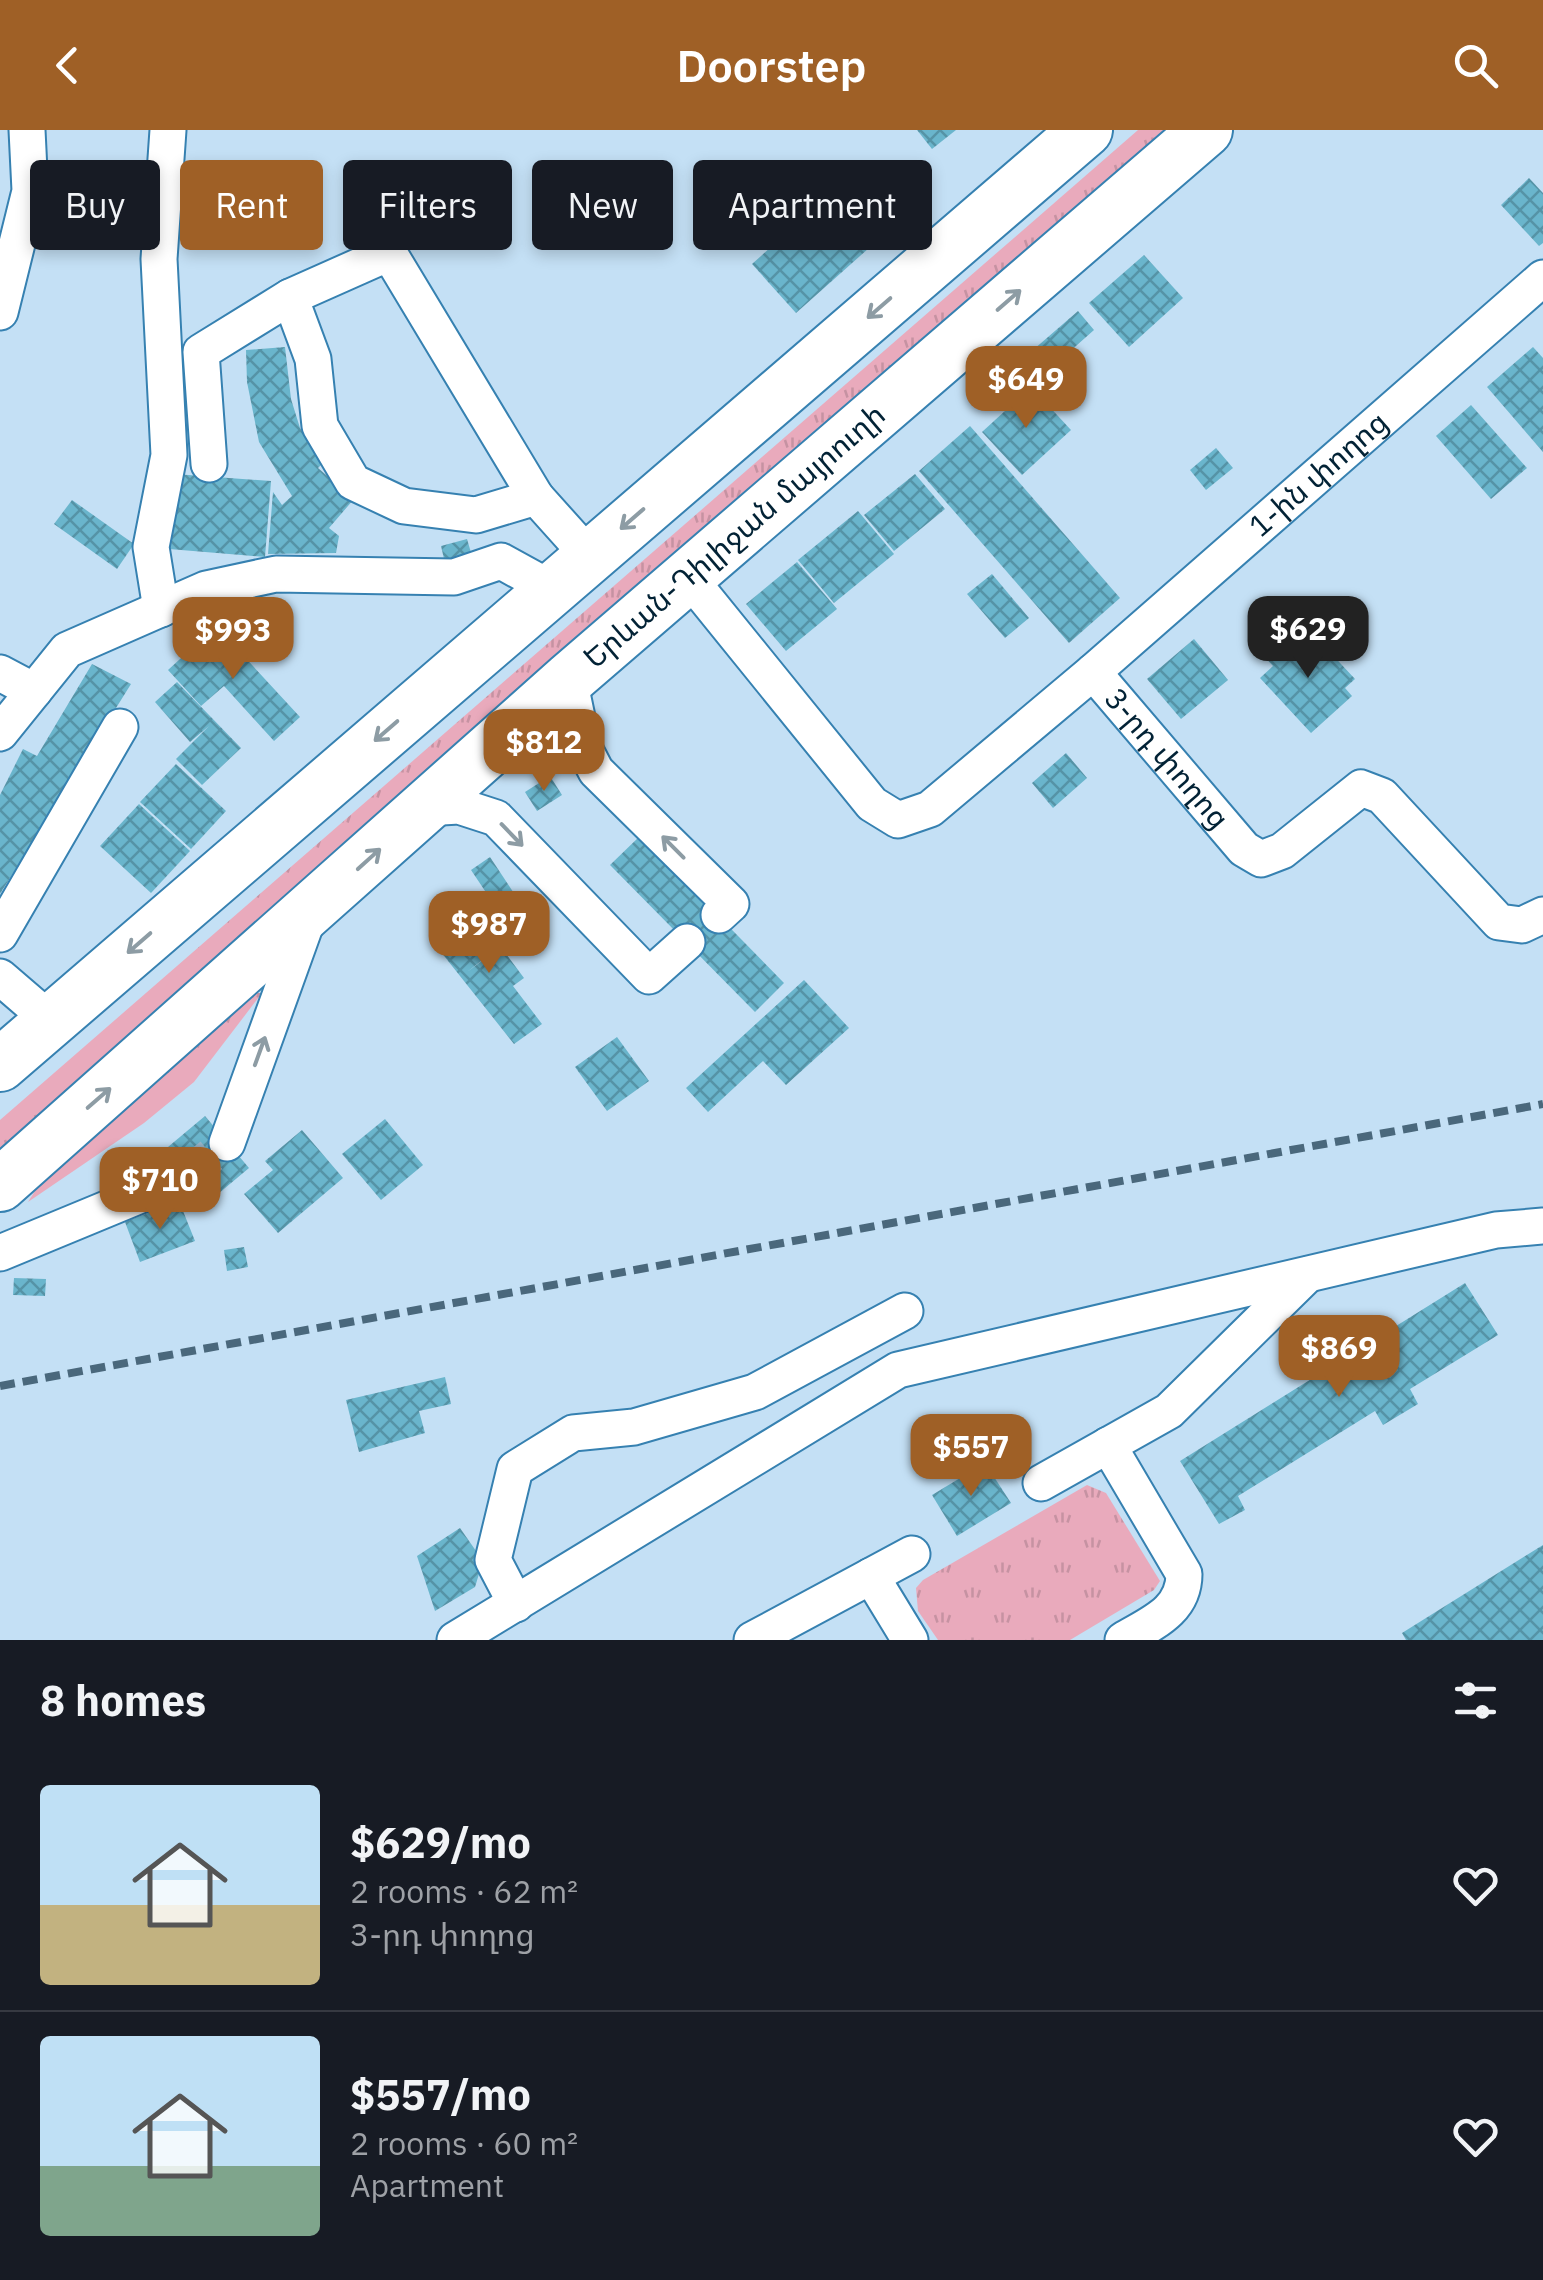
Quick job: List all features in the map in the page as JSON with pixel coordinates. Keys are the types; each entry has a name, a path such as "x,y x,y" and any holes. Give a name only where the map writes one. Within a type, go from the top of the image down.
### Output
{"highway":[{"path":"0,1065 1086,130"},
{"name":"Երևան-Դիլիջան մայրուղի","path":"0,1185 569,679 1206,130"}],"street":[{"path":"0,312 30,191 27,130"},
{"path":"161,610 152,547 169,456 160,259 168,130"},
{"path":"209,464 201,352 290,297 389,253 536,497 570,572"},
{"name":"1-ին փողոց","path":"1094,672 1543,278"},
{"path":"290,297 313,360 320,426 353,482 404,506 476,516 536,497"},
{"path":"0,733 67,650 206,590 276,574 454,577 501,561 570,572"},
{"name":"3-րդ փողոց","path":"689,578 872,804 898,820 930,809 1094,672 1244,849 1261,859 1282,851 1362,788 1382,796 1498,922 1522,925 1543,915"},
{"path":"0,673 34,691"},
{"path":"569,679 583,746 596,771 731,904 719,915"},
{"path":"0,934 120,727"},
{"path":"424,808 459,806 496,818 649,976 686,942"},
{"path":"227,1143 310,911"},
{"path":"0,977 50,1020"},
{"path":"0,1253 184,1177"},
{"path":"455,1640 898,1370 1496,1230 1543,1226"},
{"path":"1041,1483 1169,1411 1308,1274"},
{"path":"516,1604 493,1560 515,1470 573,1433 634,1427 755,1392 906,1311"},
{"path":"1108,1445 1184,1574 1178,1602 1166,1616 1132,1638"},
{"path":"752,1640 912,1554"},
{"path":"871,1576 910,1640"}],"green space":[{"path":"1138,130 1171,130 0,1149 0,1120"},
{"path":"253,993 262,993 194,1082 144,1123 28,1202 40,1183"},
{"path":"1087,1485 1106,1493 1160,1581 1154,1590 1070,1640 938,1640 918,1611 916,1588 923,1580"}],"building":[{"path":"917,130 956,130 932,149"},
{"path":"1529,178 1543,193 1543,243 1539,246 1501,205"},
{"path":"768,250 867,250 796,313 752,264"},
{"path":"1144,255 1183,298 1129,347 1089,303"},
{"path":"1078,311 1094,330 1059,361 1078,382 1053,403 1018,363"},
{"path":"285,347 291,399 300,428 322,464 318,468 354,499 329,528 339,536 336,553 268,554 273,492 282,505 292,496 259,442 247,382 246,350"},
{"path":"1533,347 1543,358 1543,452 1487,387"},
{"path":"1031,387 1071,430 1022,475 982,432"},
{"path":"1471,405 1527,468 1491,499 1436,436"},
{"path":"970,426 1120,598 1069,643 919,471"},
{"path":"1216,448 1233,468 1206,490 1190,470"},
{"path":"175,474 271,481 265,557 169,549"},
{"path":"915,474 945,509 894,551 864,515"},
{"path":"72,500 134,544 117,569 54,524"},
{"path":"858,511 894,554 834,603 798,560"},
{"path":"467,539 472,556 445,563 441,546"},
{"path":"797,562 837,609 786,651 746,604"},
{"path":"992,574 1029,618 1005,638 967,594"},
{"path":"216,626 300,717 274,741 224,686 201,706 168,670"},
{"path":"1313,634 1355,679 1345,688 1352,696 1311,733 1260,678 1273,666 1263,655 1279,641 1292,654"},
{"path":"1194,639 1228,680 1181,719 1147,679"},
{"path":"92,664 131,684 0,894 0,795 23,749 37,756"},
{"path":"177,682 241,748 202,785 176,759 209,726 190,742 155,702"},
{"path":"1066,753 1087,778 1053,808 1032,783"},
{"path":"176,764 226,811 191,849 140,802"},
{"path":"550,776 562,795 537,811 525,792"},
{"path":"139,804 190,851 151,893 100,846"},
{"path":"640,836 784,983 755,1012 610,865"},
{"path":"490,857 545,940 526,952 471,870"},
{"path":"472,912 499,947 467,972 501,947 524,978 513,986 542,1024 514,1044 433,942"},
{"path":"804,980 849,1028 786,1085 763,1061 708,1112 686,1088"},
{"path":"617,1037 649,1081 607,1111 575,1067"},
{"path":"205,1116 249,1168 206,1204 162,1152"},
{"path":"385,1119 423,1165 381,1200 342,1154"},
{"path":"302,1130 343,1178 278,1233 244,1194 273,1170 265,1161"},
{"path":"179,1201 195,1241 140,1262 125,1222"},
{"path":"244,1247 248,1267 227,1271 224,1250"},
{"path":"14,1278 46,1279 45,1296 13,1295"},
{"path":"1465,1283 1498,1335 1410,1389 1418,1404 1383,1425 1375,1411 1238,1496 1245,1510 1219,1524 1180,1461"},
{"path":"445,1377 451,1404 419,1411 425,1433 359,1452 346,1400"},
{"path":"985,1463 1011,1503 957,1536 932,1495"},
{"path":"460,1528 483,1561 475,1587 435,1611 417,1556"},
{"path":"1543,1545 1543,1640 1406,1640 1402,1633"}],"tunnel":[{"path":"184,1177 227,1143"}],"railway":[{"path":"0,1386 1543,1104"}]}
